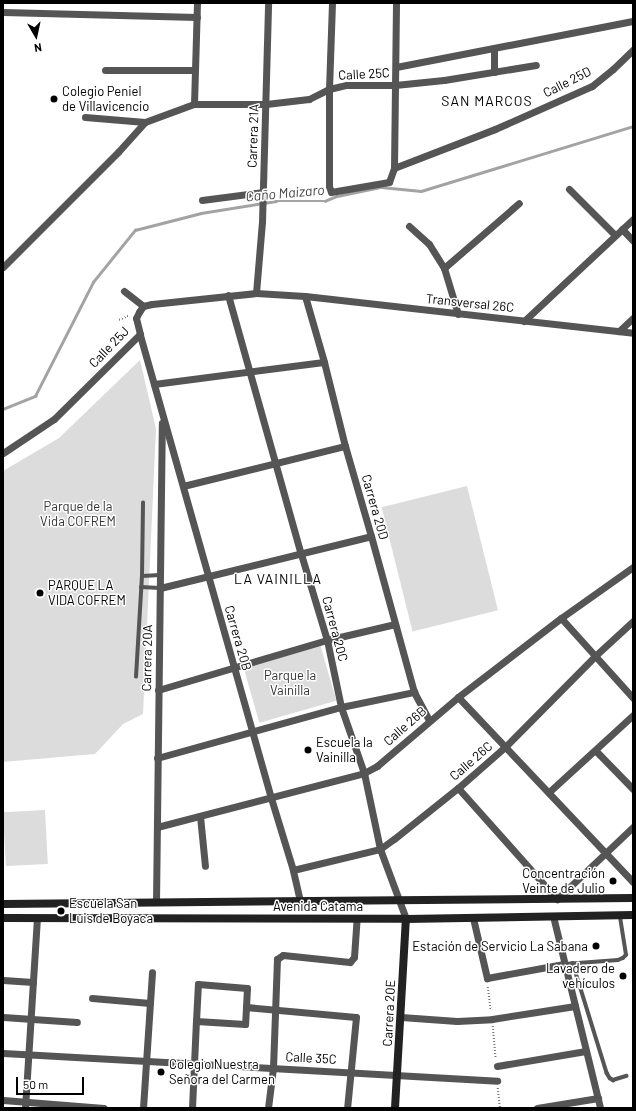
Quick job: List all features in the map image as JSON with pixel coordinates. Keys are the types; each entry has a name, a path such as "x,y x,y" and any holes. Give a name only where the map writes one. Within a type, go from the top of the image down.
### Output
{"main road":[{"name":"Avenida Catama","path":"3,904 633,898"},
{"name":"Avenida Catama","path":"3,918 406,919 633,915"},
{"name":"Carrera 20E","path":"395,1108 406,919"}],"street":[{"path":"85,118 145,122 194,104 197,3"},
{"name":"Carrera 21A","path":"256,293 262,222 268,3"},
{"path":"332,3 329,89 329,186 331,192 389,182 394,168 396,3"},
{"path":"3,12 197,17"},
{"name":"Calle 25C","path":"396,67 633,21"},
{"path":"494,49 494,72"},
{"name":"Calle 25D","path":"394,168 495,129 592,86 633,50"},
{"name":"Calle 25C","path":"194,104 266,104 309,99 329,89 347,85 395,85 536,65"},
{"path":"105,70 195,70"},
{"path":"3,267 118,152 145,122"},
{"path":"569,189 615,235"},
{"path":"202,200 263,195"},
{"path":"444,268 519,203"},
{"path":"524,321 633,219"},
{"path":"409,226 429,244 444,268 458,314"},
{"path":"622,229 633,241"},
{"path":"124,291 143,306 228,295 256,293 305,296"},
{"name":"Carrera 20C","path":"228,295 300,554 327,640 341,707 364,774 380,849 406,919"},
{"name":"Transversal 26C","path":"305,296 633,333"},
{"name":"Carrera 20D","path":"305,296 324,362 345,446 414,692 429,720"},
{"name":"Calle 25J","path":"3,453 54,419 140,334 136,318 143,306"},
{"path":"620,331 633,318"},
{"name":"Carrera 20B","path":"140,334 252,732 293,870 300,901"},
{"path":"154,384 324,362"},
{"name":"Carrera 20A","path":"156,902 162,414"},
{"path":"183,486 345,446"},
{"path":"160,588 371,536"},
{"name":"Calle 26B","path":"156,828 364,774 377,766 398,749 429,720 458,697 561,618 633,567"},
{"path":"561,618 633,698"},
{"name":"Calle 26C","path":"293,870 380,849 458,788 506,746 595,656 633,621"},
{"path":"158,690 327,640 395,624"},
{"path":"158,758 341,707 414,692"},
{"path":"458,697 633,882"},
{"path":"549,792 596,751 633,715"},
{"path":"596,751 633,789"},
{"path":"458,788 557,899 633,827"},
{"path":"200,816 205,866"},
{"path":"553,916 600,1108"},
{"path":"25,1105 37,918"},
{"path":"268,1108 273,1068 277,959 283,955 350,962 354,957 357,918"},
{"path":"473,918 487,978 564,964"},
{"path":"143,1108 152,972"},
{"path":"3,980 33,982"},
{"path":"192,1108 196,1021 198,984 247,988 245,1024 196,1021"},
{"path":"92,998 150,1003"},
{"path":"401,1017 457,1021 492,1019 575,1006"},
{"path":"246,1007 356,1017 347,1108"},
{"path":"3,1017 78,1022"},
{"path":"497,1066 586,1051"},
{"name":"Calle 35C","path":"3,1053 497,1081"},
{"path":"537,1108 598,1098"},
{"path":"3,1100 25,1105 104,1108"}],"lane":[{"path":"136,678 142,576 143,503"},
{"path":"142,576 160,575"},
{"path":"141,588 160,588"},
{"path":"564,964 618,960 623,958 626,955 620,915"},
{"path":"573,963 607,1073 610,1078 614,1080 626,1076"}],"path":[{"path":"487,978 497,1066"},
{"path":"497,1081 500,1108"}],"green space":[{"name":"Parque de la Vida COFREM","path":"140,360 156,429 143,714 123,724 95,754 3,762 3,471 59,438"},
{"path":"467,486 498,610 413,631 382,507"},
{"name":"Parque la Vainilla","path":"320,644 336,701 259,723 243,666"},
{"path":"45,810 48,864 6,866 3,812"}],"waterway":[{"name":"Caño Maizaro","path":"3,409 35,396 93,282 135,230 201,213 276,201 325,201 337,196 381,187 421,191 633,126"}],"place":[{"name":"Colegio Peniel de Villavicencio","path":"54,99"},
{"name":"PARQUE LA VIDA COFREM","path":"40,593"},
{"name":"Escuela la Vainilla","path":"308,750"},
{"name":"Concentración Veinte de Julio","path":"613,881"},
{"name":"Escuela San Luis de Boyaca","path":"61,911"},
{"name":"Estación de Servicio La Sabana","path":"596,946"},
{"name":"Lavadero de vehículos","path":"623,976"},
{"name":"Colegio Nuestra Señora del Carmen","path":"161,1072"}],"district":[{"name":"SAN MARCOS","path":"487,101"},
{"name":"LA VAINILLA","path":"278,579"}]}
